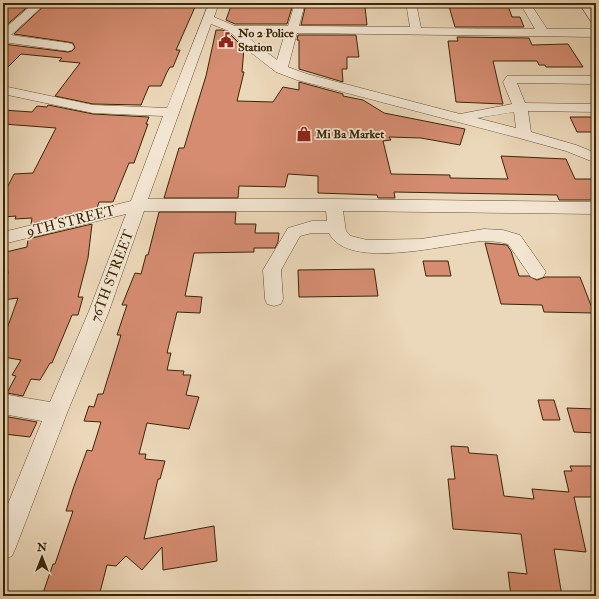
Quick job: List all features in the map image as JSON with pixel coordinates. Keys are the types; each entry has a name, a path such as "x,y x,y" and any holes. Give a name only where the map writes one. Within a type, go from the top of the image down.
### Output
{"street":[{"path":"41,3 8,28 3,37 68,47"},
{"name":"76TH STREET","path":"3,547 99,310 214,3"},
{"path":"281,69 300,3"},
{"path":"411,3 416,31"},
{"path":"525,3 543,32"},
{"path":"584,3 596,21"},
{"path":"208,19 233,29 596,33"},
{"path":"233,29 253,48 281,69 302,77 460,117 571,148 596,158"},
{"path":"524,135 520,107 510,82 512,79 596,80"},
{"path":"3,90 58,103 93,109 172,112"},
{"path":"460,117 520,107 596,108"},
{"name":"9TH STREET","path":"3,238 139,204 334,205 595,210"},
{"path":"334,205 336,227 339,236 347,242 365,246 408,245 430,244 483,236 504,236 514,239 537,272"},
{"path":"274,299 272,270 294,232 312,227 336,227"},
{"path":"3,404 56,413"}],"building":[{"path":"3,3 32,3 3,28"},
{"path":"47,3 155,3 155,5 195,7 176,50 180,50 173,67 170,67 161,86 149,86 141,105 93,104 55,96 80,63 59,61 62,58 21,54 3,72 3,44 68,52 75,48 73,43 14,34"},
{"path":"232,3 293,4 287,24 235,24 226,20"},
{"path":"320,3 340,3 342,6 365,7 367,25 301,25 306,4 320,5"},
{"path":"448,3 507,3 512,17 520,17 524,27 455,27"},
{"path":"216,30 228,32 244,48 242,72 244,72 237,101 273,102 283,87 299,90 299,82 343,94 343,96 363,100 384,113 465,129 460,145 421,138 389,137 391,140 383,141 391,174 450,175 450,178 508,179 501,156 566,159 575,179 596,179 596,200 559,200 557,195 394,192 395,198 378,198 377,195 318,193 318,176 288,174 285,187 239,186 238,198 164,198 179,148 184,148 206,76"},
{"path":"298,35 356,35 359,57 347,57 347,69 342,69 343,82 299,69"},
{"path":"457,37 529,38 532,45 568,44 583,67 546,67 545,65 539,65 537,61 493,61 503,104 456,102 448,41 458,41"},
{"path":"48,105 93,114 149,117 146,124 148,124 134,163 129,163 113,202 99,202 97,208 31,224 32,218 15,219 16,216 3,217 3,196 14,174 33,173 56,128 3,124 3,110 32,112 37,106 47,107"},
{"path":"570,117 596,117 596,132 577,132"},
{"path":"159,212 236,212 235,224 256,224 255,233 279,233 278,242 275,248 254,248 254,252 194,253 185,296 202,297 200,313 177,312 167,353 171,353 167,370 184,371 183,375 191,375 186,395 199,397 189,429 147,423 139,454 146,454 145,459 165,461 160,479 158,479 144,539 214,526 217,561 163,570 162,547 142,570 126,556 116,566 107,565 99,596 42,596 53,564 55,564 73,511 66,511 73,489 87,450 92,451 101,422 84,421 89,406 94,407 98,394 103,394 121,335 117,335 127,305 122,305 135,273 141,274 146,255 148,255"},
{"path":"92,224 88,258 78,297 83,297 78,315 72,315 52,363 50,363 40,380 31,379 23,396 7,393 16,376 12,375 21,360 3,357 3,340 18,298 3,300 3,274 8,274 6,252 27,247 28,239"},
{"path":"485,243 507,245 511,251 519,276 529,276 537,280 545,277 580,277 594,313 544,312 542,305 501,304"},
{"path":"423,261 448,261 451,276 426,276"},
{"path":"374,269 378,296 299,297 298,270"},
{"path":"538,400 554,400 560,420 543,420"},
{"path":"567,408 596,409 596,433 574,432"},
{"path":"3,416 37,422 30,437 4,434 3,437"},
{"path":"451,446 468,447 469,453 497,455 504,496 534,499 532,489 569,492 564,471 572,471 570,466 596,466 596,497 574,497 586,552 554,549 562,596 511,596 508,572 527,574 521,534 453,529 448,479 455,479"}],"place":[{"name":"No 2 Police Station","path":"226,40"},
{"name":"Mi Ba Market","path":"304,134"}]}
